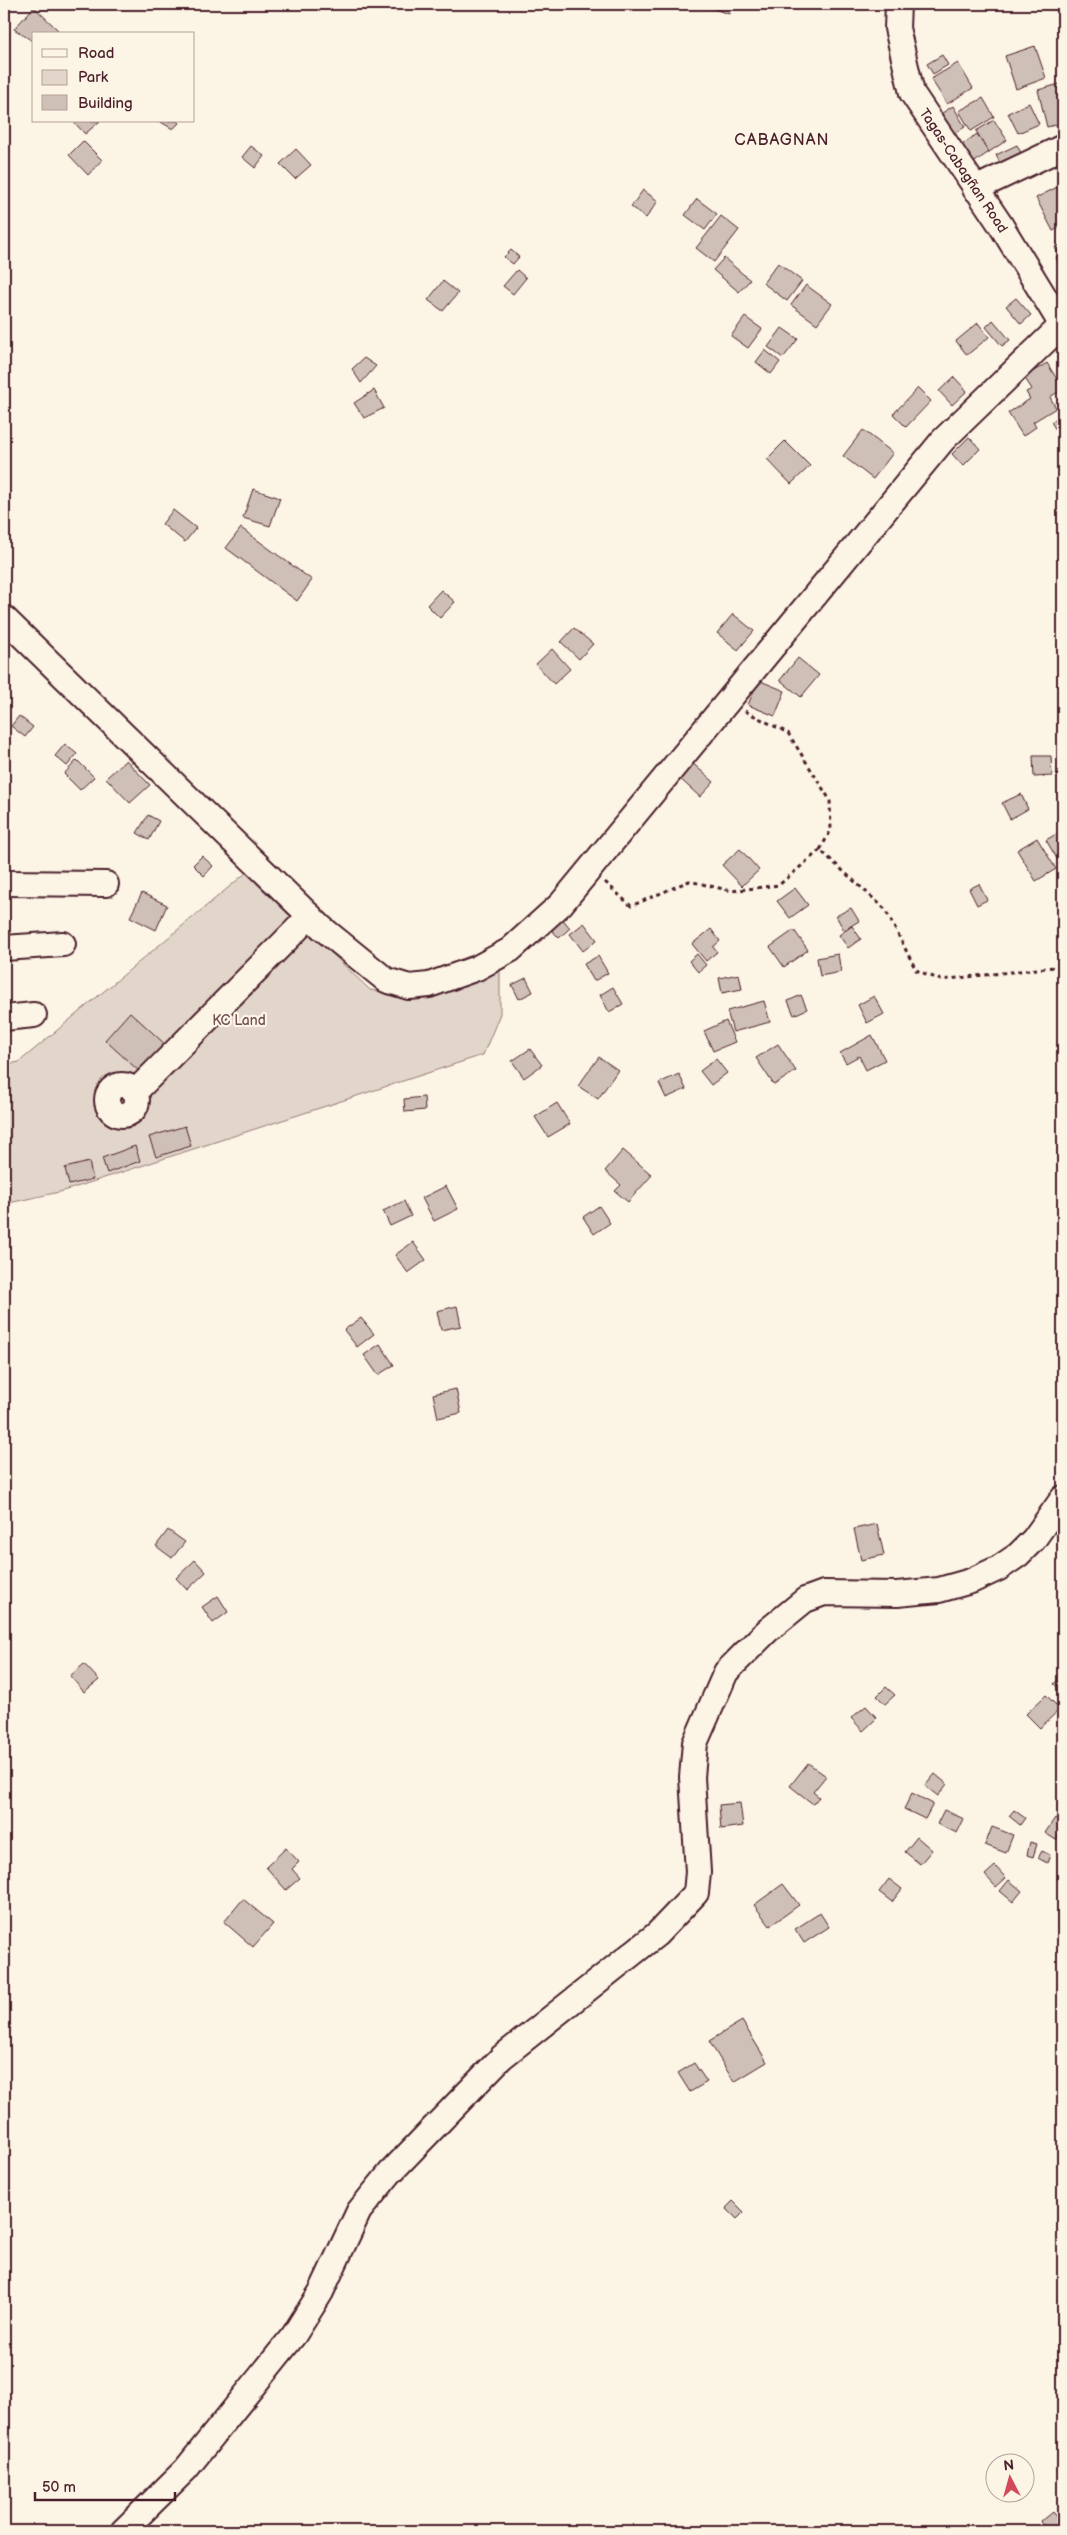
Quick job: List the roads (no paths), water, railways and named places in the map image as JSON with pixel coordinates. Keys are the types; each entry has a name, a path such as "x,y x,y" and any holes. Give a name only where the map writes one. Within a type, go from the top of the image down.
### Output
{"street":[{"name":"Tagas-Cabagñan Road","path":"898,4 897,28 912,93 1063,326"},
{"path":"975,189 1063,148"},
{"path":"4,618 310,916 386,980 409,987 429,985 477,968 510,950 561,904 943,440 1063,326"},
{"path":"4,883 106,884"},
{"path":"135,1092 310,916"},
{"path":"4,948 63,944"},
{"path":"4,1018 34,1015"},
{"path":"123,2531 186,2469 294,2335 321,2292 359,2211 390,2173 502,2057 657,1934 696,1893 698,1872 692,1777 695,1743 726,1672 767,1631 805,1600 824,1593 897,1594 938,1590 971,1581 999,1568 1018,1555 1034,1539 1063,1498"}],"district":[{"name":"CABAGNAN","path":"782,139"}],"park label":[{"name":"KC Land","path":"239,1020"}]}
